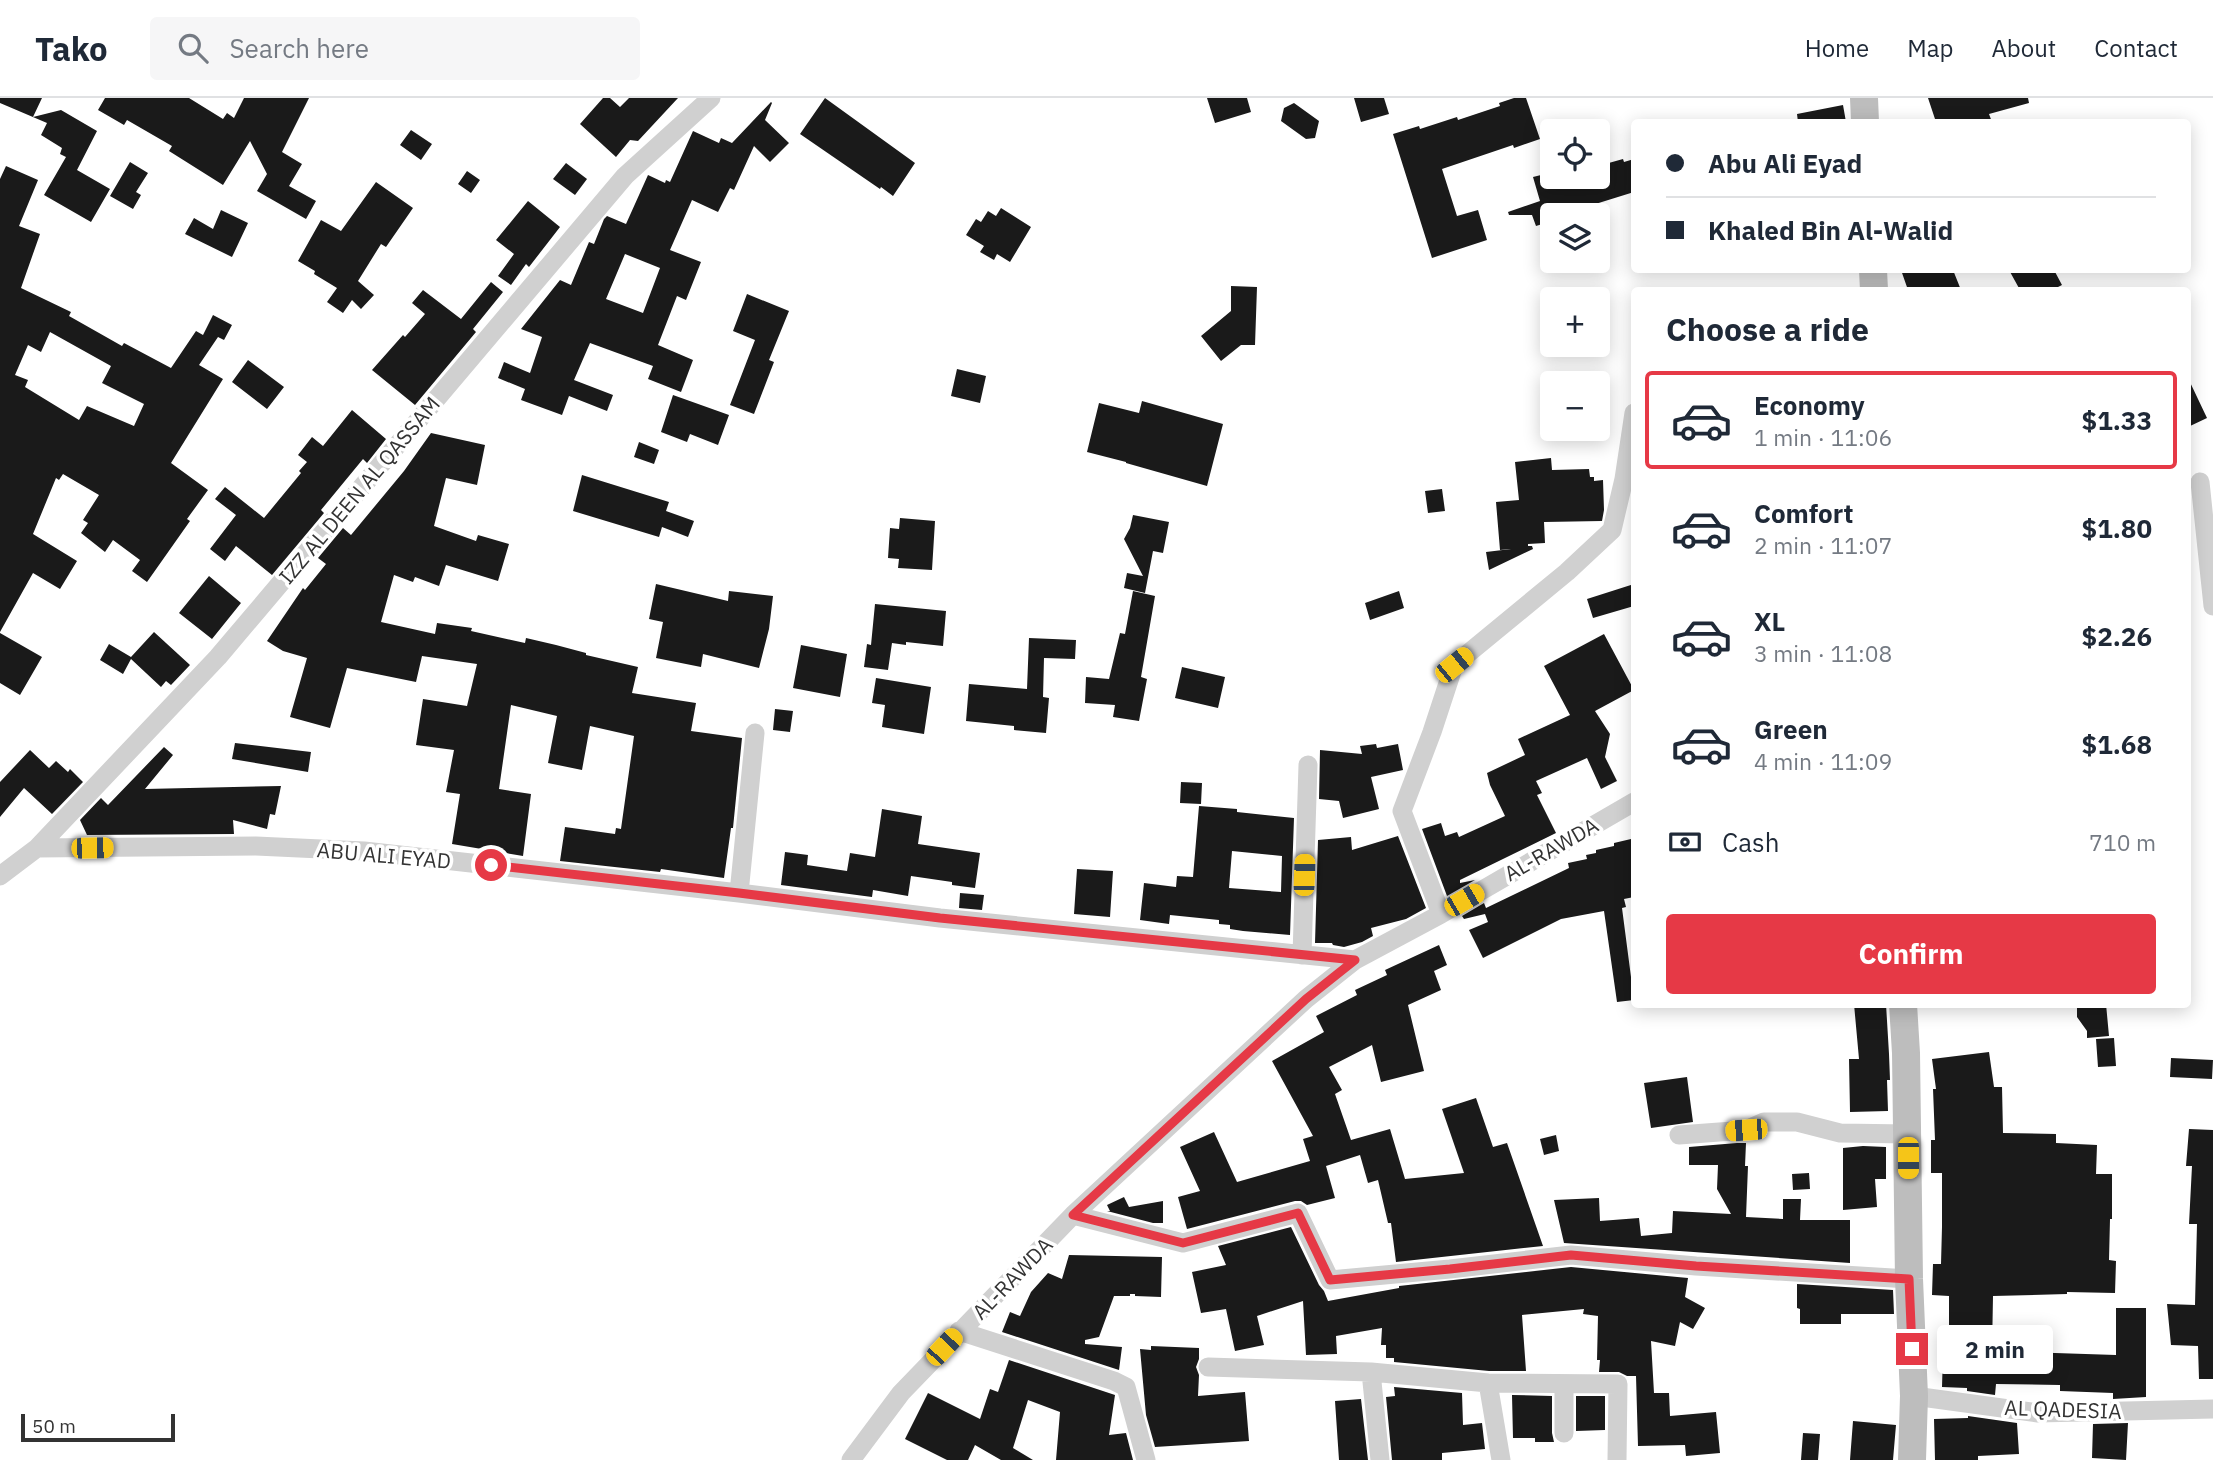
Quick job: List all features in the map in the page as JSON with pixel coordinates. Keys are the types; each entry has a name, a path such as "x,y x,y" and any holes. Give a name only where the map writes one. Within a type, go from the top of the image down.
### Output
{"street":[{"name":"IZZ AL DEEN AL QASSAM","path":"0,876 37,848 218,657 625,176 711,98"},
{"path":"1864,98 1865,119"},
{"path":"1441,914 1402,811 1454,665 1567,572 1612,530 1631,433"},
{"path":"2200,482 2213,606"},
{"path":"739,893 755,733"},
{"path":"1302,955 1307,765"},
{"name":"AL-RAWDA","path":"851,1460 901,1394 1073,1215 1306,999 1355,960 1441,914 1631,804"},
{"name":"ABU ALI EYAD","path":"37,848 256,846 364,851 940,918 1355,960"},
{"path":"1903,1008 1914,1396 1912,1460"},
{"path":"1679,1135 1746,1130 1764,1122 1797,1122 1840,1133 1908,1133"},
{"path":"1073,1215 1183,1243 1298,1213 1330,1280 1571,1255 1696,1266 1909,1279"},
{"path":"959,1331 1126,1387 1146,1460"},
{"path":"1208,1367 1371,1372 1488,1383 1618,1384 1617,1460"},
{"path":"1371,1372 1380,1460"},
{"path":"1488,1383 1501,1460"},
{"path":"1564,1384 1564,1433"},
{"name":"AL QADESIA","path":"1914,1396 2038,1413 2213,1409"}],"building":[{"path":"0,98 42,98 33,117 61,110 97,131 77,170 110,189 91,222 44,195 66,157 60,154 62,148 41,135 47,123 0,103"},
{"path":"105,98 189,98 223,119 227,113 234,118 244,98 309,98 282,152 302,164 289,186 316,201 306,219 257,191 267,174 250,141 223,185 169,151 172,146 127,120 124,125 98,110"},
{"path":"603,98 610,98 620,107 629,98 678,98 638,141 630,140 616,157 580,124"},
{"path":"825,98 915,163 893,196 800,134"},
{"path":"1207,98 1247,98 1251,112 1215,123"},
{"path":"1354,98 1384,98 1389,114 1361,122"},
{"path":"1514,98 1526,98 1540,139 1514,148 1513,145 1442,169 1457,216 1478,210 1487,240 1432,258 1393,134 1457,117 1458,120 1500,106 1499,103"},
{"path":"1928,98 2028,98 2029,103 1989,114 1991,119 1935,119"},
{"path":"771,102 765,120 789,143 770,162 754,146 734,190 730,188 718,212 692,200 670,250 701,262 686,300 677,296 658,345 693,360 681,392 648,379 653,366 590,343 574,380 613,395 607,411 569,396 562,415 521,400 525,389 498,378 504,362 530,373 542,337 521,329 560,280 571,285 589,242 594,244 604,219 607,216 626,224 648,175 665,183 666,180 670,182 693,131 719,143 721,138 732,143","holes":["625,254 660,268 643,313 606,299"]},
{"path":"1294,103 1319,121 1315,138 1306,139 1281,121 1284,108"},
{"path":"1843,105 1845,119 1798,119 1797,114"},
{"path":"411,130 432,144 421,160 400,145"},
{"path":"1631,160 1631,193 1599,203 1540,203 1540,225 1536,226 1532,215 1509,215 1508,212 1540,201 1533,177 1540,175 1540,189 1610,189 1610,163"},
{"path":"130,162 148,173 136,192 141,195 133,209 110,196"},
{"path":"566,163 587,179 575,195 553,179"},
{"path":"6,166 38,180 19,226 40,234 21,288 71,312 69,316 122,346 124,343 171,368 196,331 203,335 213,315 232,325 224,340 218,337 199,365 223,379 171,463 208,490 187,519 190,521 147,582 132,571 140,560 113,540 105,552 81,533 88,523 83,520 99,495 63,474 59,480 56,478 33,534 77,561 60,589 33,573 0,632 0,179","holes":["50,332 111,366 102,383 144,404 134,426 87,406 79,420 25,387 28,380 15,375 28,345 41,352"]},
{"path":"467,171 480,180 471,193 458,184"},
{"path":"376,182 413,208 386,247 381,244 358,281 374,295 361,309 352,300 343,313 327,302 337,288 298,261 321,220 341,231"},
{"path":"528,201 560,227 529,267 526,264 511,285 498,276 514,254 496,240"},
{"path":"1001,208 1031,227 1010,262 997,254 994,260 980,252 984,246 966,235 976,219 981,222 988,211 996,216"},
{"path":"221,210 248,223 232,257 185,234 194,218 213,229"},
{"path":"1902,273 1954,273 1960,287 1907,287"},
{"path":"2011,273 2056,273 2062,285 2058,287 2018,287"},
{"path":"491,282 503,292 473,329 476,332 415,405 372,370 425,314 412,303 423,290 461,319"},
{"path":"1231,286 1257,287 1255,345 1241,345 1221,361 1201,336 1231,311"},
{"path":"747,294 789,311 769,360 774,362 754,414 730,405 755,340 733,331"},
{"path":"248,360 284,387 267,409 232,382"},
{"path":"957,369 986,376 980,403 951,396"},
{"path":"2191,384 2207,418 2191,426"},
{"path":"673,395 729,415 718,445 690,434 687,442 661,432"},
{"path":"1142,401 1223,424 1207,486 1087,452 1099,403 1139,413"},
{"path":"352,410 386,439 367,463 363,459 321,510 324,513 272,575 236,546 225,561 210,549 236,515 215,499 225,487 264,518 301,473 299,471 307,462 298,455 312,437 323,446"},
{"path":"431,433 485,445 477,485 446,478 434,526 476,541 478,535 509,544 498,581 446,565 439,586 415,577 413,582 394,575 381,622 435,634 437,623 472,628 471,631 525,643 526,638 556,645 638,667 632,693 696,703 691,731 742,738 733,828 724,878 661,869 660,872 560,861 565,827 615,834 616,828 621,829 634,736 590,726 582,770 548,763 557,716 511,705 499,789 531,794 523,856 452,844 460,794 446,792 454,750 416,745 423,699 467,706 477,664 422,656 416,682 347,668 330,728 290,717 307,658 283,651 267,641 303,588 305,590 326,564 318,558 343,528 351,535 404,471"},
{"path":"639,442 659,450 654,464 634,457"},
{"path":"1551,458 1552,470 1589,469 1590,477 1594,477 1594,481 1603,480 1602,521 1544,522 1545,543 1528,544 1533,549 1489,570 1486,552 1511,549 1500,550 1496,502 1519,500 1515,462"},
{"path":"582,475 669,502 666,511 694,521 688,537 662,527 659,537 573,511"},
{"path":"1442,489 1445,511 1428,513 1425,491"},
{"path":"1133,515 1169,522 1163,553 1153,551 1145,593 1124,588 1127,573 1143,576 1124,539"},
{"path":"900,518 935,521 932,570 898,568 899,559 888,558 890,528 899,529"},
{"path":"209,576 241,603 212,639 179,613"},
{"path":"656,584 728,601 729,591 773,596 769,629 759,668 703,654 701,667 656,658 663,622 649,619"},
{"path":"1631,585 1631,607 1593,618 1587,599"},
{"path":"1133,591 1155,596 1141,677 1147,679 1139,721 1113,717 1115,705 1085,703 1086,677 1109,679 1120,633 1125,634"},
{"path":"1399,591 1404,608 1370,620 1365,603"},
{"path":"875,604 946,611 943,646 892,643 888,670 864,667 867,644 871,645"},
{"path":"154,632 190,665 171,685 166,681 161,687 131,659 123,674 100,660 109,644 131,657"},
{"path":"0,633 42,657 20,695 0,683"},
{"path":"1604,634 1631,684 1631,692 1595,711 1610,734 1605,757 1617,781 1601,789 1587,758 1536,781 1542,793 1537,795 1556,833 1460,880 1460,883 1475,880 1447,896 1422,829 1441,823 1445,836 1457,832 1459,837 1505,816 1487,773 1525,755 1518,739 1570,715 1544,666"},
{"path":"1029,638 1076,640 1075,659 1044,658 1043,697 1049,698 1046,733 1014,730 1014,726 966,721 969,684 1027,689"},
{"path":"801,645 847,654 840,697 793,688"},
{"path":"1182,667 1225,677 1218,708 1175,698"},
{"path":"876,678 931,687 924,734 882,727 885,705 872,703"},
{"path":"775,709 793,711 790,732 773,730"},
{"path":"235,743 311,752 308,772 232,759"},
{"path":"1376,744 1377,748 1398,744 1403,770 1371,777 1379,809 1343,818 1339,801 1319,799 1320,750 1362,754 1360,746"},
{"path":"164,747 173,755 145,789 281,786 275,815 270,814 267,829 233,820 234,834 87,835 80,820 101,798 108,805"},
{"path":"30,750 49,768 56,761 68,772 70,769 83,782 52,814 24,788 0,817 0,782"},
{"path":"1181,782 1202,783 1201,804 1180,803"},
{"path":"1199,806 1294,818 1290,935 1230,929 1230,925 1219,924 1219,920 1170,915 1169,924 1140,920 1144,883 1176,887 1177,876 1193,877","holes":["1232,851 1282,856 1281,892 1229,888"]},
{"path":"882,809 922,816 918,844 980,853 975,888 911,876 908,896 873,890 872,897 781,885 785,852 808,855 807,865 847,871 850,853 875,857"},
{"path":"1398,836 1426,908 1406,919 1371,928 1373,936 1362,942 1344,947 1332,943 1315,943 1318,840 1351,837 1352,850"},
{"path":"1631,839 1631,898 1624,899 1626,907 1622,908 1631,977 1631,1000 1617,1002 1604,911 1561,919 1483,958 1469,930 1488,922 1485,914 1464,919 1462,916 1484,903 1486,908 1569,868 1568,863 1587,859 1586,855 1614,846 1614,843"},
{"path":"1077,869 1113,871 1110,917 1074,914"},
{"path":"960,893 984,895 982,910 959,908"},
{"path":"1439,945 1447,965 1434,971 1441,990 1408,1005 1424,1071 1381,1082 1372,1045 1329,1067 1342,1090 1335,1094 1351,1140 1390,1129 1405,1179 1464,1173 1442,1109 1476,1098 1493,1147 1507,1143 1543,1246 1396,1262 1391,1223 1388,1223 1378,1180 1368,1183 1360,1155 1326,1166 1335,1198 1307,1205 1295,1201 1187,1229 1178,1197 1200,1191 1180,1147 1214,1132 1237,1182 1310,1161 1303,1139 1313,1136 1272,1061 1324,1032 1316,1016 1357,995 1355,990 1387,975 1385,970"},
{"path":"1854,1008 1886,1008 1890,1080 1887,1080 1888,1111 1850,1112 1849,1059 1859,1059"},
{"path":"2077,1008 2106,1008 2109,1036 2087,1038 2087,1031 2077,1017"},
{"path":"2114,1038 2116,1066 2098,1067 2096,1039"},
{"path":"1989,1052 1994,1087 2002,1087 2003,1133 2056,1134 2056,1143 2097,1145 2096,1174 2112,1174 2109,1260 2116,1261 2115,1293 2067,1292 1993,1296 1992,1351 2116,1355 2116,1308 2146,1308 2146,1397 2113,1399 2113,1393 2060,1391 2060,1385 1996,1384 1995,1395 1967,1391 1967,1388 1942,1387 1943,1353 1949,1353 1949,1296 1932,1295 1933,1264 1941,1264 1942,1173 1931,1173 1931,1140 1935,1140 1933,1089 1936,1089 1932,1059"},
{"path":"2171,1058 2213,1060 2212,1079 2170,1077"},
{"path":"1687,1077 1693,1122 1651,1128 1644,1083"},
{"path":"2189,1129 2213,1130 2213,1379 2199,1379 2198,1346 2171,1345 2167,1304 2195,1305 2197,1224 2189,1224 2192,1166 2186,1166"},
{"path":"1556,1135 1559,1151 1544,1155 1540,1139"},
{"path":"1746,1143 1746,1217 1783,1219 1783,1199 1801,1199 1800,1220 1850,1220 1850,1263 1564,1243 1554,1200 1599,1198 1600,1221 1639,1218 1641,1236 1672,1233 1673,1211 1731,1214 1717,1189 1718,1165 1689,1165 1689,1147"},
{"path":"1886,1147 1886,1179 1875,1179 1877,1207 1843,1210 1843,1148"},
{"path":"1809,1173 1810,1189 1793,1190 1792,1174"},
{"path":"1124,1197 1129,1207 1163,1201 1163,1223 1107,1211 1110,1211 1107,1205"},
{"path":"1291,1227 1328,1301 1399,1286 1571,1267 1688,1278 1685,1297 1705,1308 1693,1329 1680,1322 1675,1346 1651,1341 1654,1393 1669,1393 1670,1416 1716,1412 1720,1453 1686,1456 1685,1445 1638,1446 1636,1376 1619,1372 1599,1372 1598,1316 1583,1314 1584,1309 1522,1315 1526,1371 1489,1371 1394,1362 1394,1358 1386,1358 1386,1345 1381,1345 1382,1328 1336,1336 1337,1354 1306,1355 1303,1301 1257,1316 1264,1345 1235,1351 1226,1309 1201,1313 1192,1272 1226,1265 1218,1246"},
{"path":"1069,1255 1162,1257 1161,1297 1135,1294 1114,1296 1099,1337 1085,1340 1085,1344 1122,1347 1119,1370 1002,1332 1010,1312 1020,1316 1031,1292 1048,1273 1062,1279"},
{"path":"1797,1284 1893,1290 1894,1314 1841,1314 1841,1324 1800,1324"},
{"path":"1151,1346 1199,1348 1196,1367 1199,1375 1198,1396 1245,1392 1249,1441 1155,1447 1146,1415 1140,1349 1151,1350"},
{"path":"1009,1360 1115,1395 1109,1435 1126,1433 1133,1460 1056,1460 1060,1412 1028,1400 1013,1448 1033,1460 1001,1460 975,1445 968,1460 947,1460 905,1439 928,1393 980,1419 990,1389 998,1392"},
{"path":"1394,1387 1462,1393 1463,1425 1482,1423 1485,1449 1442,1453 1442,1460 1392,1460 1386,1397 1395,1396"},
{"path":"1512,1395 1552,1396 1554,1442 1535,1442 1535,1438 1513,1438"},
{"path":"1576,1396 1605,1396 1605,1430 1576,1431"},
{"path":"1361,1399 1368,1460 1339,1460 1335,1401"},
{"path":"1968,1416 2017,1423 2019,1454 1978,1456 1978,1460 1935,1460 1934,1419"},
{"path":"1853,1421 1896,1425 1893,1460 1850,1460"},
{"path":"2128,1423 2126,1460 2092,1458 2093,1424"},
{"path":"1803,1433 1820,1434 1818,1460 1801,1460"}],"route":[{"path":"491,865 940,918 1355,960 1306,999 1073,1215 1183,1243 1298,1213 1330,1280 1571,1255 1696,1266 1909,1279 1912,1349"}]}
